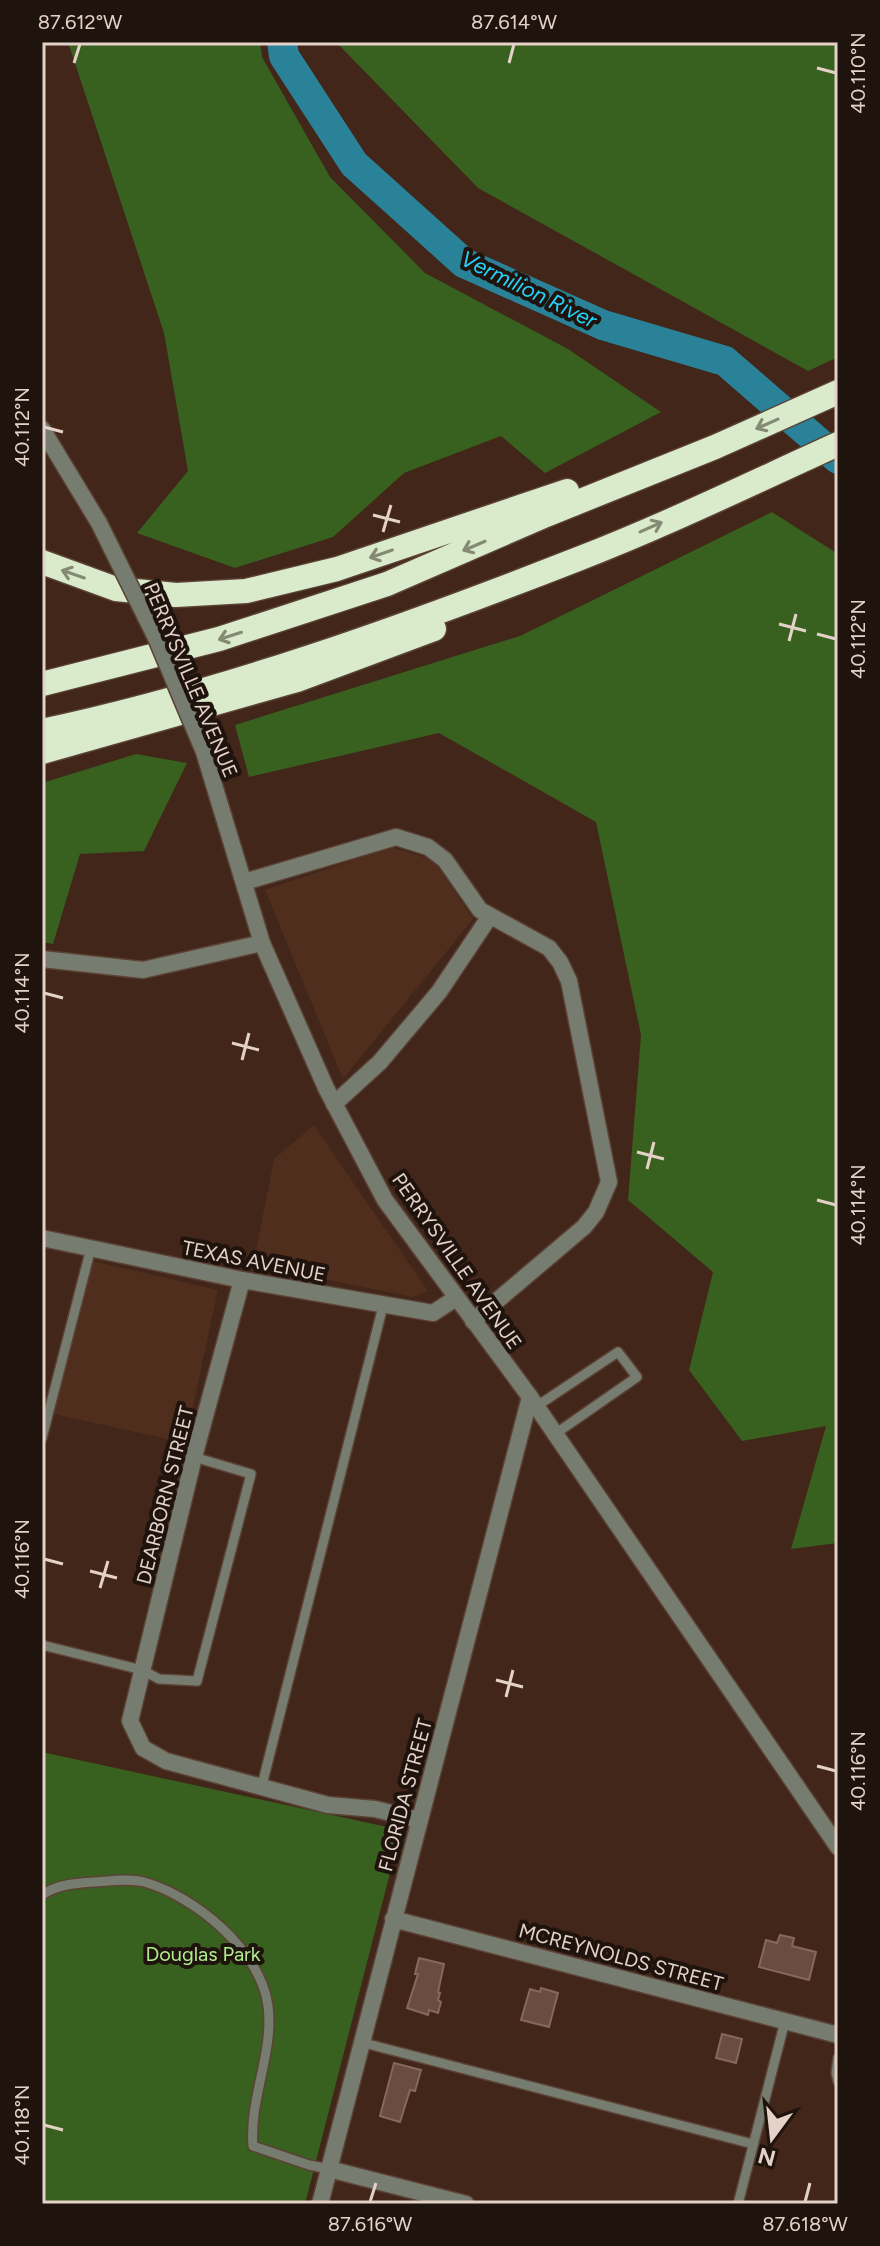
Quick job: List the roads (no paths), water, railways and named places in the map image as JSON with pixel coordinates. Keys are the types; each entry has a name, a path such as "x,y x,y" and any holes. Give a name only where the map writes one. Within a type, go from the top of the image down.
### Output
{"highway":[{"path":"42,562 116,589 176,595 246,591 337,569 540,508 715,447 838,392"},
{"path":"42,731 102,718 294,662 580,559 838,444"},
{"path":"42,684 219,639 373,588 540,508"},
{"path":"42,752 297,680 382,650 525,591 580,559"}],"street":[{"name":"PERRYSVILLE AVENUE","path":"42,429 99,523 156,638 204,752 262,943 334,1104 385,1200 533,1401 838,1847"},
{"path":"244,882 396,837 428,847 445,860 480,910 549,948 560,962 569,981 609,1182 596,1212 584,1227 473,1321"},
{"path":"334,1104 380,1062 439,992 490,916"},
{"path":"42,961 143,970 262,943"},
{"name":"TEXAS AVENUE","path":"42,1238 383,1306 433,1313 456,1298"},
{"name":"DEARBORN STREET","path":"242,1280 194,1457 130,1721 143,1748 166,1761 261,1789"},
{"name":"FLORIDA STREET","path":"320,2204 364,2043 419,1820 533,1401"},
{"path":"261,1789 328,1805 375,1809 419,1820"},
{"name":"MCREYNOLDS STREET","path":"393,1919 838,2035"},
{"path":"329,2169 466,2204"}],"lane":[{"path":"42,1438 91,1248"},
{"path":"261,1789 383,1306"},
{"path":"533,1401 618,1352 637,1377 555,1434"},
{"path":"42,1645 142,1670 159,1679 197,1681 251,1474 194,1457"},
{"path":"42,1895 73,1883 141,1881 171,1892 222,1930 253,1962 268,2005 268,2035 251,2124 253,2146 329,2169"},
{"path":"738,2204 785,2021"},
{"path":"364,2043 753,2144"},
{"path":"838,2058 838,2081"}],"waterway":[{"name":"Vermilion River","path":"282,42 284,56 354,164 464,263 603,325 725,361 838,459"}],"park label":[{"name":"Douglas Park","path":"203,1954"}]}
